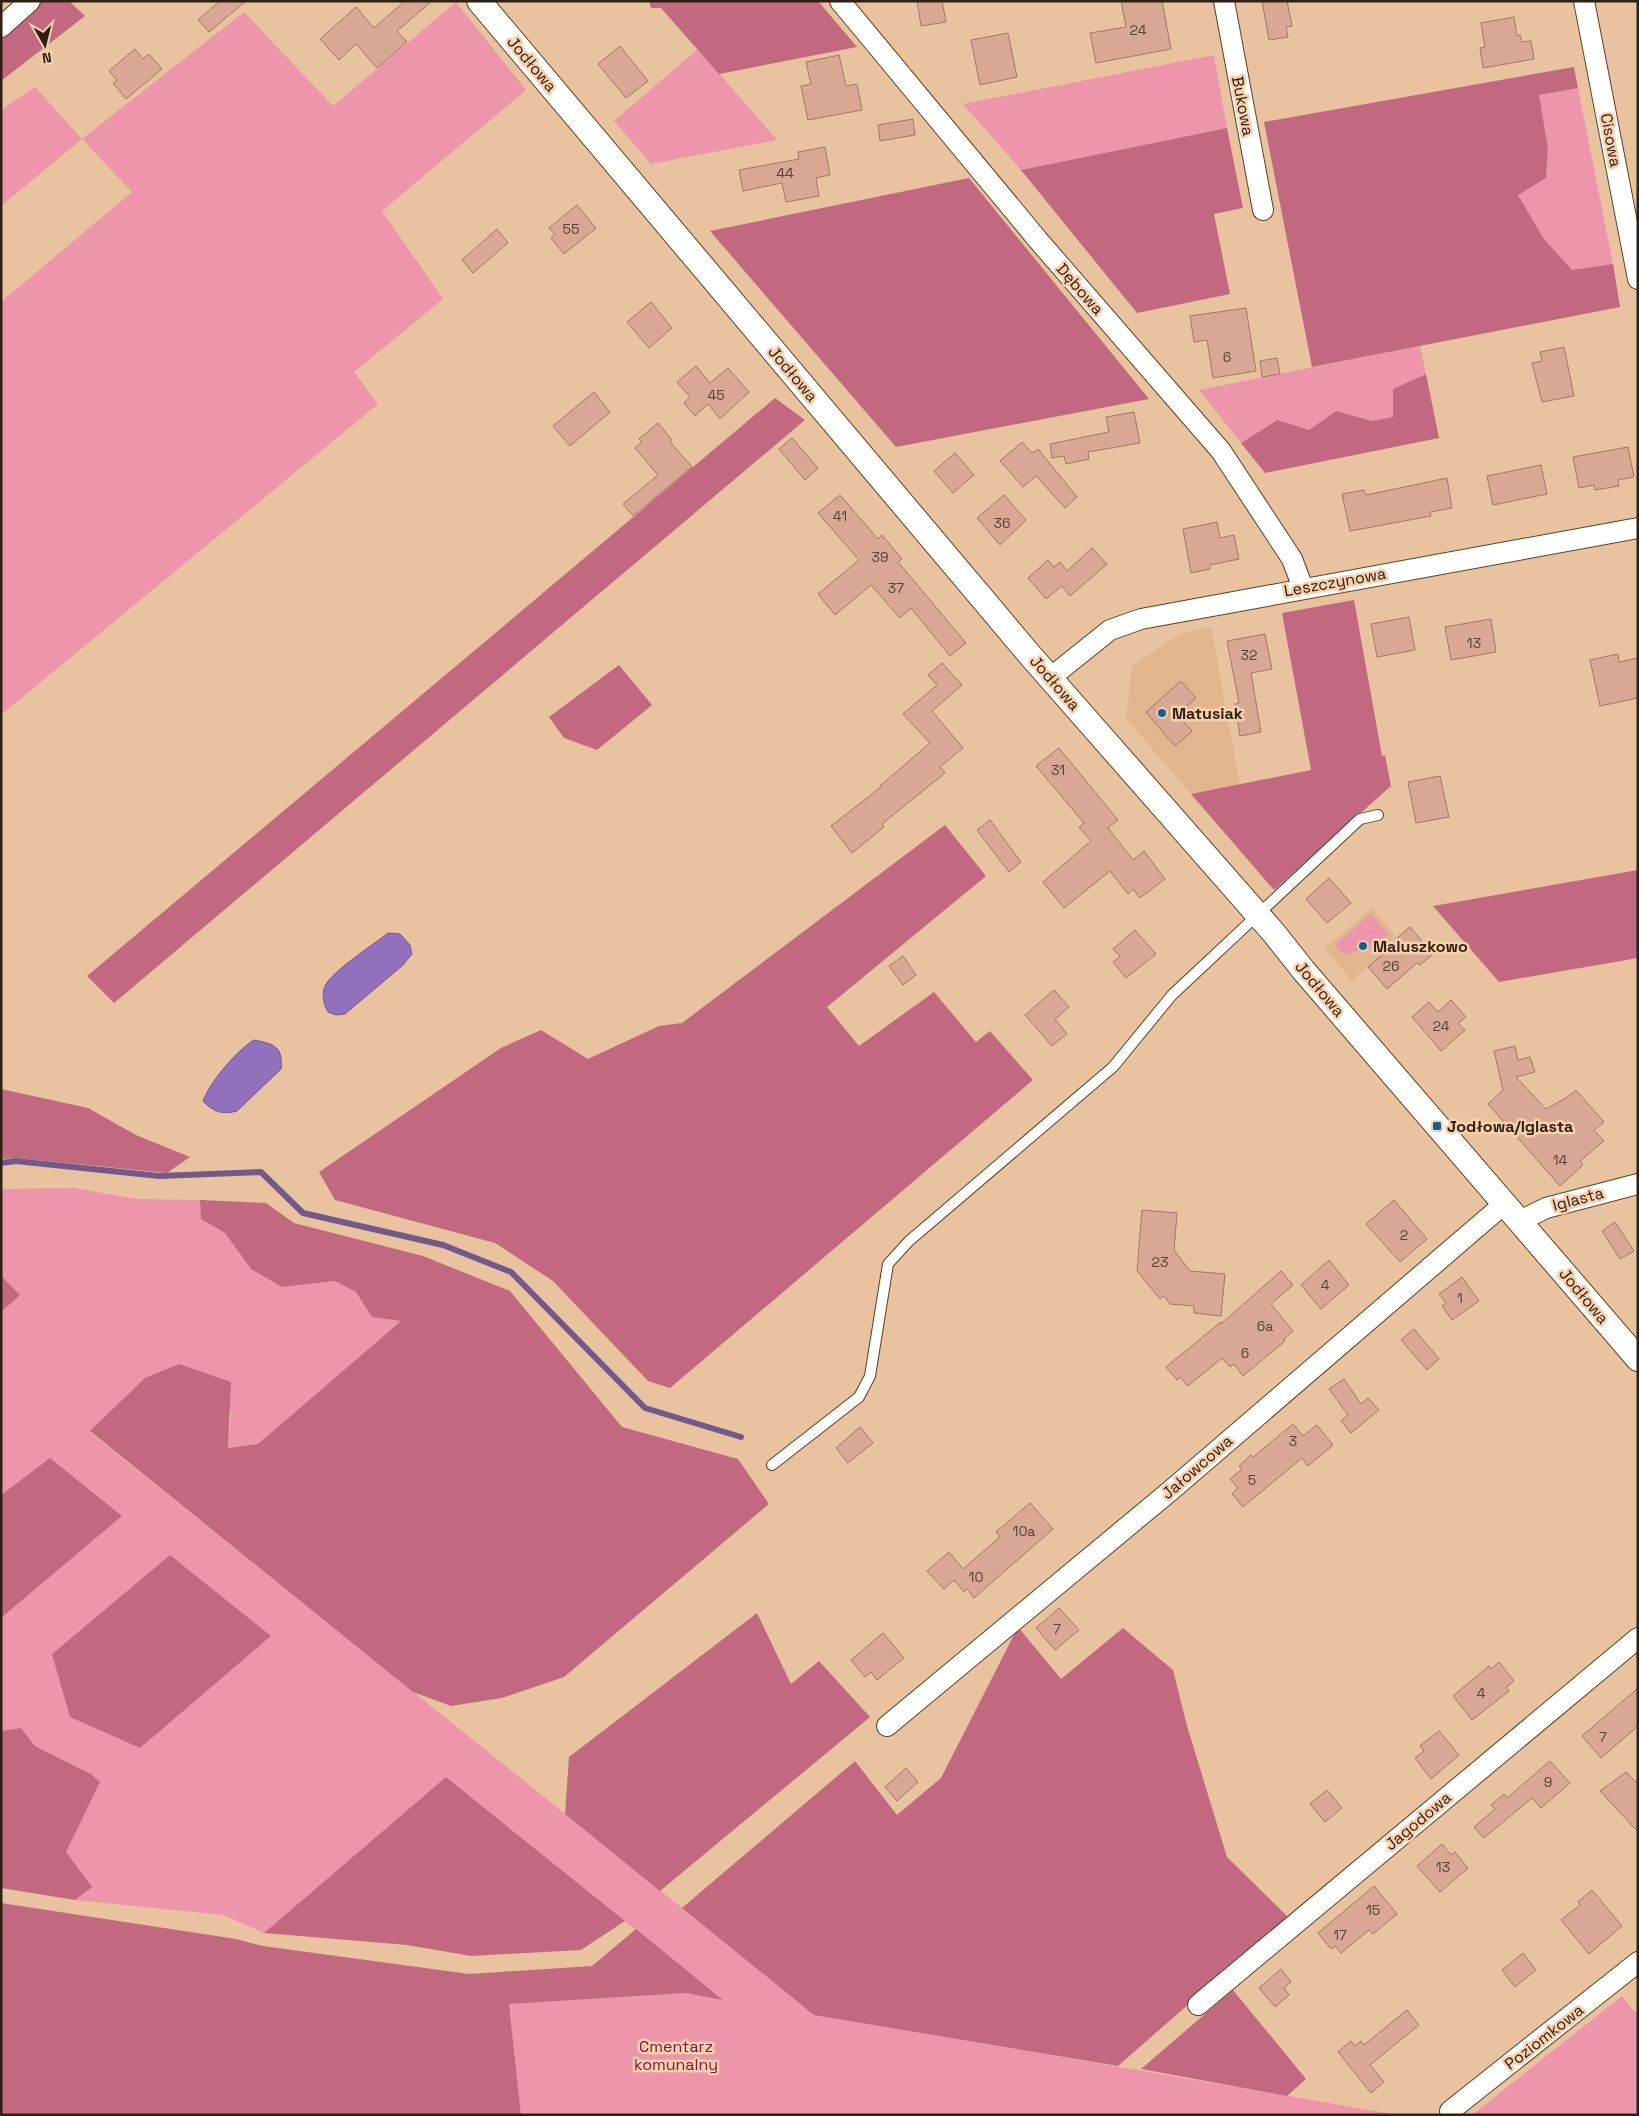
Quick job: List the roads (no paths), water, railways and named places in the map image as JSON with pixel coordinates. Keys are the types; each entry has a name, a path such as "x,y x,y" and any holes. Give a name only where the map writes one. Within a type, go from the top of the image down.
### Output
{"street":[{"path":"1,27 30,1"},
{"name":"Jodłowa","path":"479,1 1050,678 1258,916 1638,1359"},
{"name":"Dębowa","path":"840,1 1038,240 1221,452 1292,560 1304,588"},
{"name":"Bukowa","path":"1224,1 1263,210"},
{"name":"Cisowa","path":"1584,1 1638,279"},
{"name":"Leszczynowa","path":"1050,678 1110,630 1141,619 1638,528"},
{"name":"Iglasta","path":"1520,1221 1546,1208 1638,1184"},
{"name":"Jałowcowa","path":"887,1726 1169,1492 1504,1204"},
{"name":"Jagodowa","path":"1198,2005 1638,1638"},
{"name":"Poziomkowa","path":"1450,2111 1638,1962"}],"lane":[{"path":"772,1465 860,1397 870,1376 888,1264 910,1241 1113,1068 1172,995 1360,819 1378,815"}],"waterway":[{"path":"1,1163 16,1161 159,1176 261,1172 303,1213 443,1245 511,1272 645,1408 741,1437"}],"place":[{"name":"Matusiak","path":"1162,713"},
{"name":"Maluszkowo","path":"1363,946"},
{"name":"Jodłowa/Iglasta","path":"1437,1126"}],"park label":[{"name":"Cmentarz komunalny","path":"676,2055"}]}
